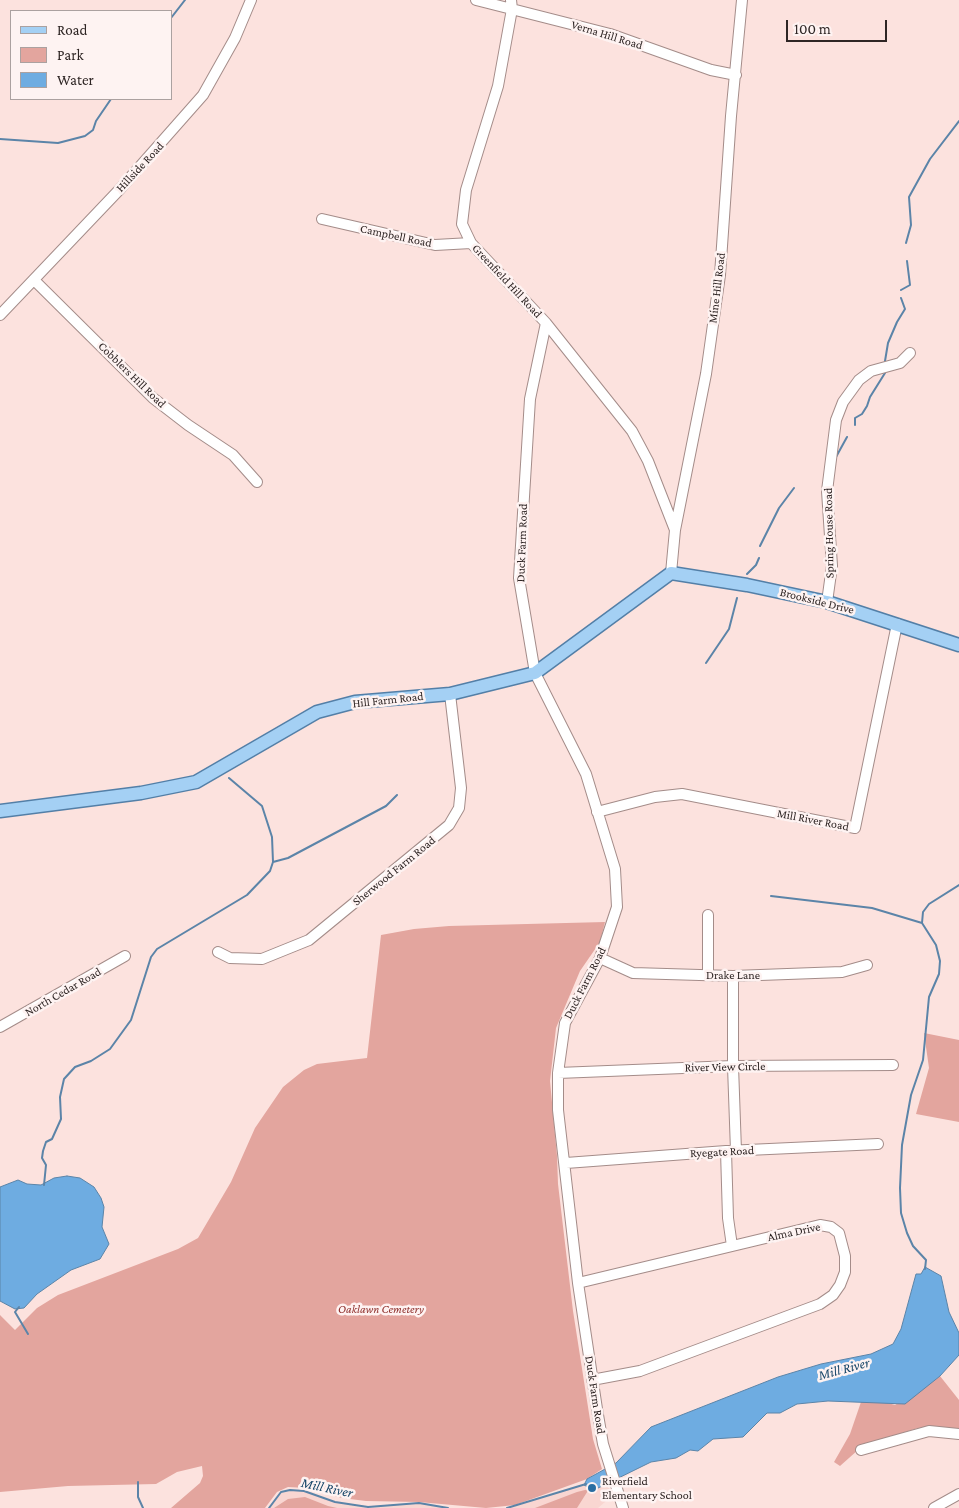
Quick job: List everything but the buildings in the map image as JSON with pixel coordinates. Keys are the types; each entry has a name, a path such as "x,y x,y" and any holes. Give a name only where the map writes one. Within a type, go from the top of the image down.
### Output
{"main road":[{"name":"Hill Farm Road","path":"0,811 140,793 196,782 317,712 355,702 450,694 535,673 671,573"},
{"name":"Brookside Drive","path":"671,573 747,585 827,602 959,645"}],"street":[{"name":"Hillside Road","path":"0,314 175,129 203,95 235,38 251,0"},
{"name":"Verna Hill Road","path":"476,0 512,4 610,34 711,70 736,75"},
{"name":"Mine Hill Road","path":"671,573 675,530 706,373 720,275 731,116 742,0"},
{"name":"Greenfield Hill Road","path":"512,4 498,86 463,206 462,224 471,244 546,323 632,431 648,461 675,530"},
{"name":"Campbell Road","path":"322,219 435,245 471,244"},
{"name":"Cobblers Hill Road","path":"34,280 153,398 188,425 233,455 257,482"},
{"name":"Duck Farm Road","path":"546,323 530,399 519,578 535,673 586,774 615,870 617,908 600,958 565,1022 558,1073 558,1110 566,1163 578,1284 592,1380 607,1456 623,1508"},
{"name":"Spring House Road","path":"827,602 832,566 827,491 836,420 843,402 859,380 872,371 900,363 910,353"},
{"name":"Mill River Road","path":"597,812 655,797 682,794 854,828 897,624"},
{"name":"Sherwood Farm Road","path":"218,952 230,958 262,959 309,940 449,826 459,808 460,788 450,694"},
{"path":"708,915 708,975"},
{"name":"North Cedar Road","path":"0,1027 125,956"},
{"name":"Drake Lane","path":"600,958 633,974 733,976 842,972 867,964"},
{"path":"732,1246 728,1218 733,1066 733,976"},
{"name":"River View Circle","path":"558,1073 733,1066 893,1065"},
{"name":"Ryegate Road","path":"566,1163 731,1151 878,1144"},
{"name":"Alma Drive","path":"578,1284 826,1225 836,1230 841,1237 845,1256 844,1276 837,1290 820,1304 640,1371 592,1380"},
{"path":"862,1450 929,1431 959,1434"},
{"path":"934,1508 959,1494"}],"shaded area":[{"name":"Riverfield Elementary School","path":"606,1478 612,1496 598,1508 509,1508"},
{"path":"304,1491 335,1502 367,1508 269,1508 281,1493"},
{"path":"419,1503 444,1508 367,1508"}],"green space":[{"name":"Oaklawn Cemetery","path":"605,922 600,942 580,971 556,1028 550,1081 558,1184 573,1311 593,1439 602,1469 587,1479 515,1505 486,1508 419,1502 366,1501 342,1498 306,1488 288,1487 277,1492 265,1508 171,1508 200,1483 203,1476 202,1466 177,1472 156,1484 68,1486 0,1492 0,1315 15,1330 37,1308 58,1295 178,1249 198,1238 231,1182 255,1128 283,1087 304,1070 317,1064 367,1058 381,935 414,929 449,926"},
{"path":"924,1033 959,1040 959,1122 916,1114 929,1068"},
{"path":"940,1376 959,1400 959,1429 918,1428 883,1439 858,1450 840,1466 834,1462 850,1434 861,1402 881,1401 895,1405"},
{"path":"589,1489 577,1508 535,1508 577,1492"},
{"path":"305,1497 337,1508 274,1508 288,1499"}],"water":[{"path":"67,1176 80,1178 94,1187 101,1198 104,1207 102,1227 109,1244 100,1259 71,1270 37,1294 24,1308 15,1309 0,1301 0,1187 18,1180 27,1184 41,1185 54,1178"},
{"path":"925,1267 941,1276 949,1312 959,1333 959,1355 940,1376 905,1404 828,1401 797,1404 780,1413 767,1413 743,1437 713,1439 698,1451 690,1450 676,1458 651,1462 594,1490 584,1485 587,1479 616,1463 651,1427 778,1377 821,1364 871,1354 893,1344 901,1329 916,1274 921,1274"}],"waterway":[{"path":"172,17 185,0"},
{"path":"0,139 58,143 85,136 93,130 96,121 110,100"},
{"path":"906,243 911,225 909,197 930,159 959,121"},
{"path":"901,290 910,285 907,261"},
{"path":"885,361 888,343 905,309 901,298"},
{"path":"855,425 855,418 862,414 885,373"},
{"path":"836,457 847,437"},
{"path":"760,546 779,508 794,488"},
{"path":"747,574 756,565 759,558"},
{"path":"706,663 729,629 737,598"},
{"path":"44,1185 46,1165 42,1158 43,1151 46,1142 52,1139 61,1119 60,1097 64,1079 75,1067 91,1061 110,1049 131,1020 151,957 157,949 247,895 270,871 273,862 272,837 262,806 229,778"},
{"path":"273,862 288,858 386,806 397,795"},
{"name":"Mill River","path":"925,1269 926,1260 913,1246 901,1213 902,1145 911,1095 923,1060 929,997 939,974 940,961 936,945 922,923 923,912 929,904 959,885"},
{"path":"771,896 872,908 922,923"},
{"path":"19,1307 15,1312 28,1334"},
{"path":"138,1482 138,1497 143,1508"},
{"name":"Mill River","path":"507,1508 586,1484"},
{"name":"Mill River","path":"269,1508 281,1492 290,1490 304,1491 335,1502 368,1507 419,1503 448,1508"}],"place":[{"name":"Riverfield Elementary School","path":"592,1488"}]}
